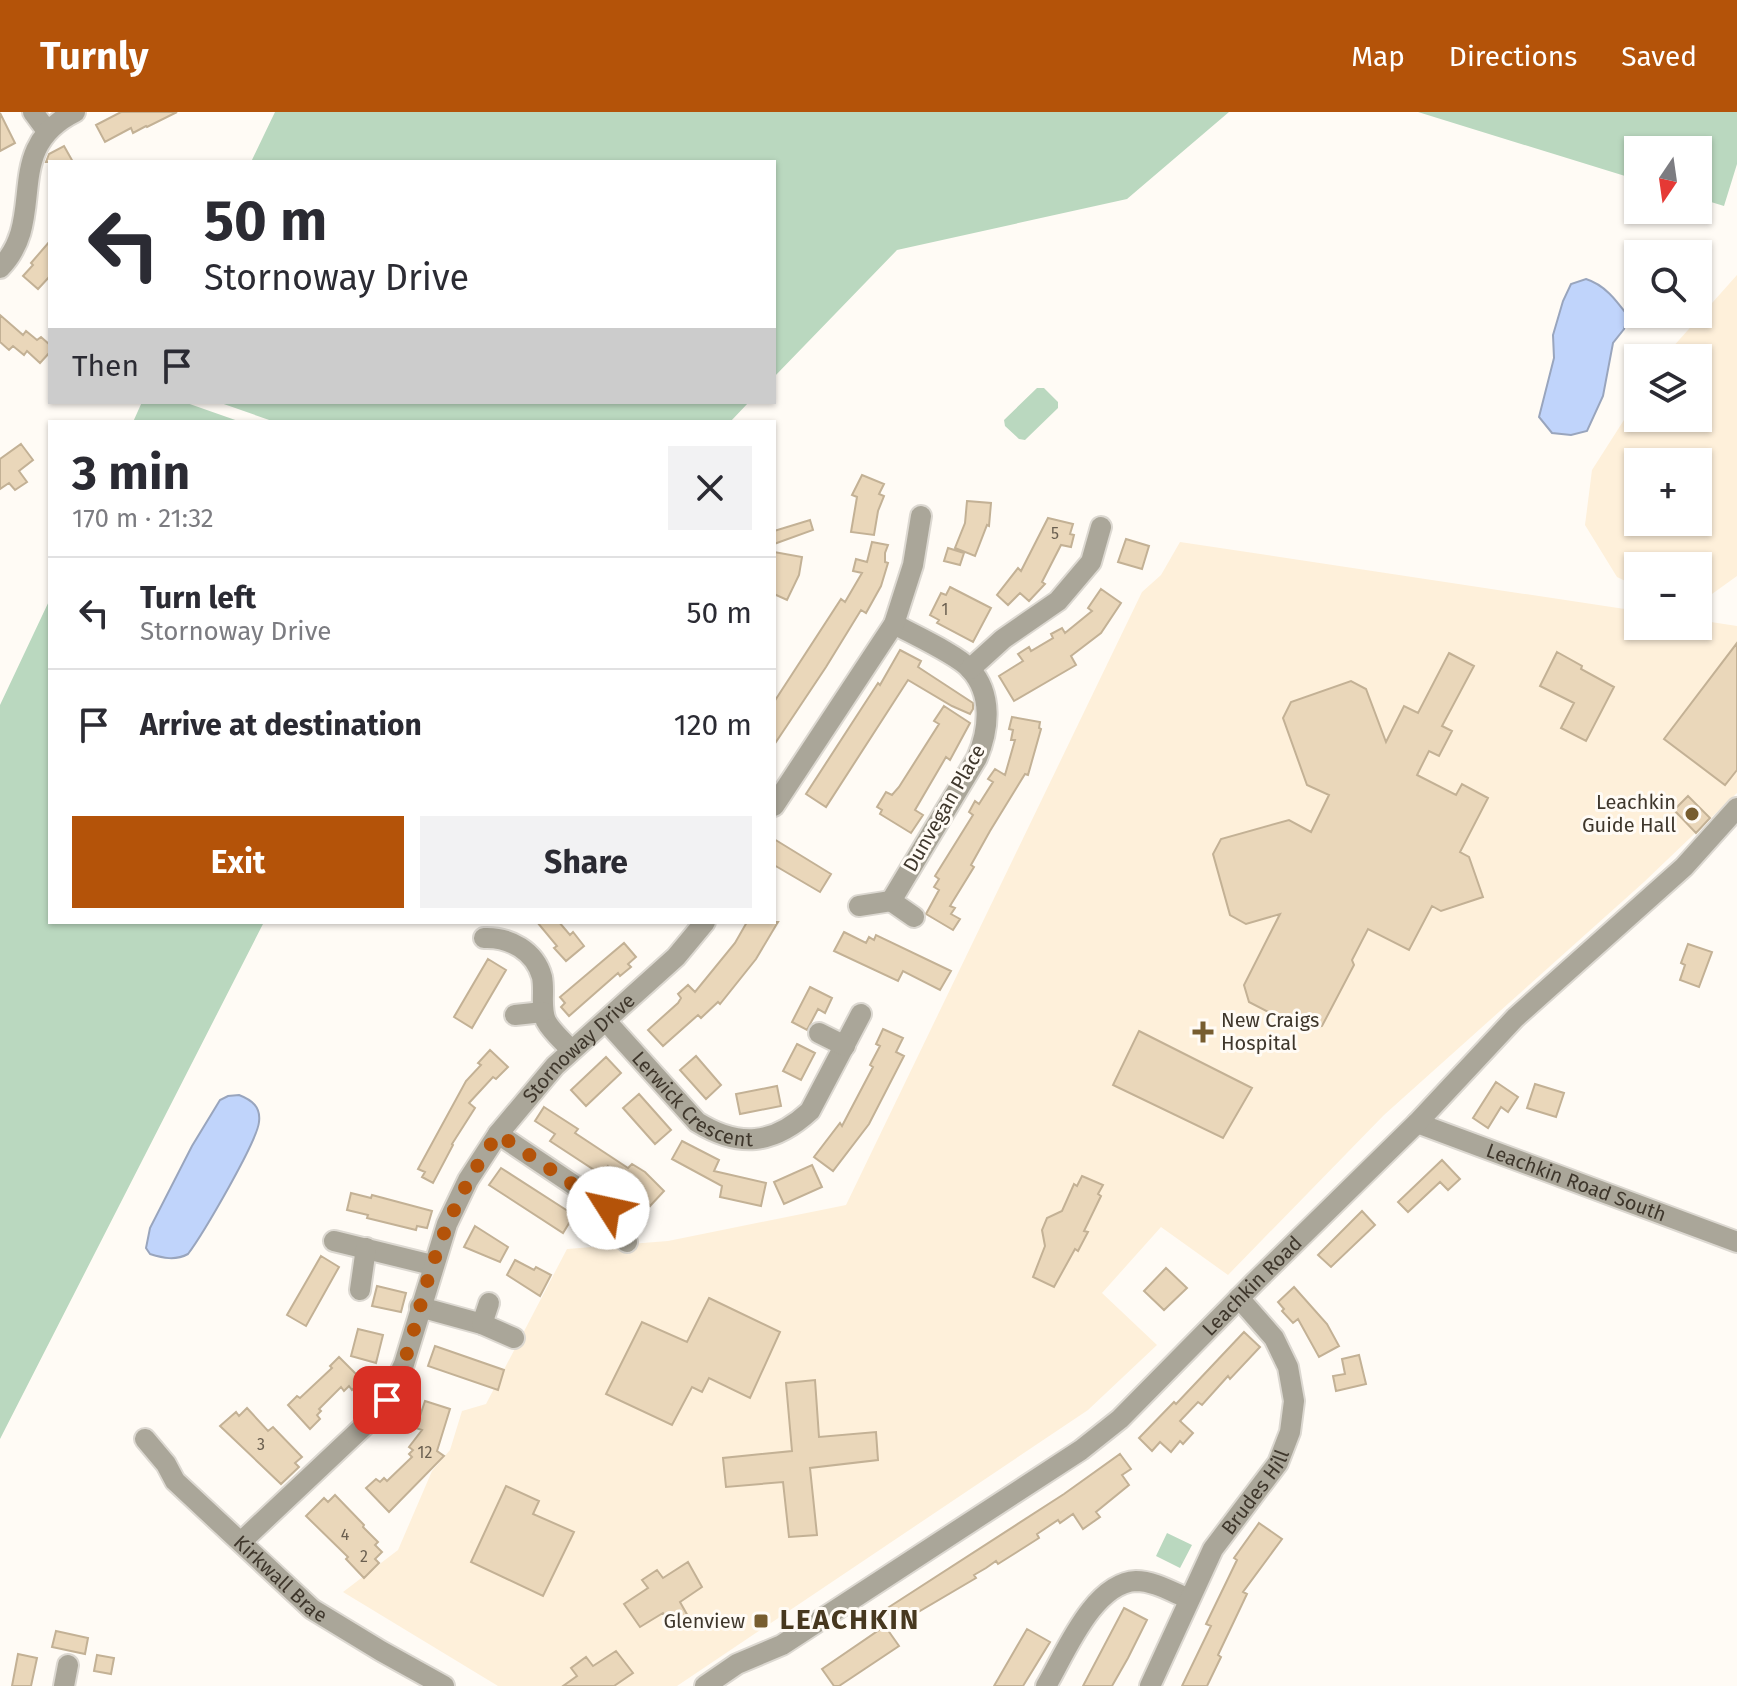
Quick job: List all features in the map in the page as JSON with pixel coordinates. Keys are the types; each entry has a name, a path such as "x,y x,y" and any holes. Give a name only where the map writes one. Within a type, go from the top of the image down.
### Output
{"street":[{"path":"33,112 47,131"},
{"path":"0,268 18,242 35,147 47,131 75,112"},
{"path":"776,803 894,624 913,565 921,516"},
{"path":"894,624 970,669 1003,639 1058,601 1091,562 1101,527"},
{"name":"Dunvegan Place","path":"891,901 977,758 986,737 987,715 983,693 970,669"},
{"name":"Leachkin Road","path":"705,1686 737,1664 782,1645 1081,1450 1120,1419 1417,1123 1515,1018 1684,867 1737,808"},
{"path":"859,906 891,901 914,917"},
{"name":"Stornoway Drive","path":"241,1542 364,1426 387,1400 404,1364 447,1224 468,1180 498,1134 538,1084 571,1050 676,957 703,924"},
{"path":"484,938 507,941 529,954 542,976 543,1012 547,1024 571,1050"},
{"path":"515,1015 543,1012"},
{"name":"Lerwick Crescent","path":"606,1021 697,1122 716,1134 755,1140 777,1134 810,1111 861,1014"},
{"path":"819,1033 845,1046"},
{"name":"Leachkin Road South","path":"1417,1123 1737,1242"},
{"path":"498,1134 608,1208 627,1242"},
{"path":"594,1235 617,1222"},
{"path":"334,1241 432,1265"},
{"path":"360,1290 366,1248"},
{"name":"Brudes Hill","path":"1150,1686 1213,1549 1278,1463 1285,1449 1293,1416 1288,1367 1274,1338 1239,1298"},
{"path":"482,1324 489,1303"},
{"path":"420,1307 482,1324 514,1338"},
{"name":"Kirkwall Brae","path":"145,1439 166,1464 175,1481 312,1609 444,1686"},
{"path":"1046,1686 1092,1607 1104,1594 1134,1581 1151,1583 1189,1599"},
{"path":"64,1686 68,1665"}],"shaded area":[{"path":"1737,275 1737,576 1712,594 1712,552 1624,552 1624,580 1617,577 1585,525 1592,470 1624,420 1624,432 1712,432 1712,344 1675,344 1690,328 1712,328 1712,303"},
{"name":"New Craigs Hospital","path":"1180,542 1624,609 1624,640 1712,640 1712,622 1737,626 1737,793 1644,882 1384,1115 1228,1275 1161,1227 1102,1293 1157,1345 1088,1410 677,1686 498,1686 343,1592 398,1550 432,1471 450,1450 462,1411 486,1404 567,1249 668,1241 846,1205 1142,592 1161,575"}],"green space":[{"path":"275,112 1229,112 1127,199 897,250 776,375 776,160 252,160"},
{"path":"1418,112 1737,112 1737,164 1724,206 1712,202 1712,136 1624,136 1624,176"},
{"path":"1037,388 1044,388 1058,402 1058,408 1025,440 1019,439 1005,426 1004,420"},
{"path":"141,404 190,404 235,420 134,420"},
{"path":"224,404 747,404 732,420 269,420"},
{"path":"48,603 48,924 263,924 0,1439 0,705"},
{"path":"1167,1533 1192,1545 1180,1568 1156,1556"}],"water":[{"path":"1586,279 1604,289 1624,311 1624,328 1613,343 1603,396 1587,431 1571,435 1552,433 1539,417 1554,358 1553,335 1571,284"},
{"path":"239,1095 255,1105 259,1122 228,1188 188,1254 164,1258 150,1254 146,1248 150,1228 192,1146 220,1100"}],"building":[{"path":"121,112 177,112 133,133 131,128 105,142 96,125"},
{"path":"0,113 15,143 0,151"},
{"path":"64,146 72,160 46,162 49,154"},
{"path":"48,243 48,278 38,289 23,276 33,265 31,263"},
{"path":"0,315 23,335 26,331 37,340 41,337 48,343 48,354 40,363 27,351 24,355 13,346 9,350 0,342"},
{"path":"21,444 33,460 19,471 27,482 15,490 9,483 0,489 0,459"},
{"path":"862,475 884,484 879,494 884,496 874,535 851,532 857,497 852,495"},
{"path":"967,501 991,503 989,526 975,556 955,548 965,523"},
{"path":"1048,518 1073,524 1071,547 1061,545 1042,582 1045,584 1029,601 1020,593 1008,605 997,595 1018,568 1021,571"},
{"path":"810,520 813,530 776,543 776,530"},
{"path":"1126,539 1149,546 1142,569 1118,562"},
{"path":"872,542 888,545 885,562 888,563 881,586 866,613 861,610 776,742 776,699 841,599 845,602 862,573 853,571 856,559 867,562"},
{"path":"948,548 964,553 960,565 944,561"},
{"path":"776,552 802,557 799,575 787,600 776,595"},
{"path":"950,587 991,608 973,642 937,623 939,620 930,615 941,593 946,595"},
{"path":"1101,589 1121,603 1101,633 1071,656 1076,665 1014,701 999,676 1023,661 1018,654 1029,647 1031,651 1053,638 1051,634 1062,628 1065,633 1092,611 1088,608"},
{"path":"1737,643 1737,770 1725,785 1664,739"},
{"path":"900,650 921,661 918,667 973,703 973,709 970,714 952,706 908,680 826,807 806,794"},
{"path":"1557,652 1614,687 1586,741 1561,728 1574,703 1540,686"},
{"path":"1449,653 1474,666 1442,726 1452,731 1439,756 1429,751 1417,775 1456,795 1462,784 1488,798 1460,852 1469,857 1483,897 1441,911 1432,906 1409,950 1368,929 1352,960 1354,965 1322,1026 1305,1031 1249,1002 1244,985 1280,914 1246,924 1230,915 1213,854 1221,839 1289,820 1311,832 1329,795 1307,785 1283,718 1291,702 1351,681 1366,689 1386,742 1404,706 1418,713"},
{"path":"944,706 970,723 950,760 946,757 915,810 923,815 911,833 880,814 882,810 877,807 886,792 892,795 899,787 939,724 934,721"},
{"path":"1012,717 1040,722 1041,729 1028,775 1025,774 990,831 971,865 974,867 950,906 955,908 951,914 960,919 953,930 926,914 939,890 934,887 939,879 935,876 973,815 969,812 975,801 979,804 993,782 988,779 995,769 1005,775 1015,740 1011,740 1013,730 1009,729"},
{"name":"Leachkin Guide Hall","path":"1688,796 1710,818 1696,833 1674,810"},
{"path":"776,840 831,874 820,892 776,866"},
{"path":"778,922 756,959 720,1004 718,1002 701,1018 698,1015 663,1046 648,1030 678,1003 681,998 678,994 688,985 695,992 735,943 746,924"},
{"path":"539,924 561,924 570,935 573,932 584,946 566,961 554,948 557,946"},
{"path":"844,932 866,943 869,937 874,940 876,935 951,971 940,990 903,971 898,981 834,951"},
{"path":"624,943 636,957 628,964 631,967 620,976 618,973 569,1016 561,1007 565,1003 560,997"},
{"path":"1688,944 1712,952 1699,987 1680,980 1685,965 1681,963"},
{"path":"488,959 506,970 472,1028 454,1017"},
{"path":"810,987 832,998 825,1013 818,1009 807,1030 792,1022"},
{"path":"883,1029 903,1038 896,1052 904,1056 869,1124 833,1171 814,1157 840,1123 842,1126 873,1067 870,1065 880,1046 876,1044"},
{"path":"1139,1031 1252,1088 1223,1138 1113,1085"},
{"path":"797,1044 815,1053 801,1080 783,1071"},
{"path":"490,1050 508,1067 496,1079 493,1077 469,1103 475,1108 452,1144 433,1183 422,1177 425,1172 418,1169 466,1081"},
{"path":"696,1056 721,1085 706,1099 680,1070"},
{"path":"606,1057 621,1073 586,1106 571,1090"},
{"path":"1496,1082 1518,1097 1508,1112 1501,1107 1488,1128 1473,1118"},
{"path":"1535,1084 1564,1093 1556,1117 1527,1108"},
{"path":"777,1086 781,1106 740,1114 736,1094"},
{"path":"639,1094 671,1130 655,1144 623,1108"},
{"path":"544,1107 578,1129 575,1133 628,1168 632,1164 645,1172 664,1191 650,1206 608,1166 602,1175 550,1141 555,1134 535,1121"},
{"path":"682,1141 719,1160 714,1171 766,1183 761,1206 720,1197 722,1186 672,1159"},
{"path":"1442,1160 1460,1179 1448,1190 1440,1182 1408,1212 1398,1202"},
{"path":"812,1165 822,1187 784,1204 774,1182"},
{"path":"501,1168 574,1215 563,1233 489,1185"},
{"path":"1082,1176 1103,1185 1098,1194 1101,1196 1084,1231 1088,1232 1054,1287 1033,1277 1045,1246 1042,1230 1047,1218 1062,1211 1074,1184 1077,1186"},
{"path":"351,1193 371,1198 372,1195 432,1211 427,1228 417,1226 416,1230 347,1210"},
{"path":"1362,1211 1375,1225 1331,1267 1318,1255"},
{"path":"475,1226 508,1247 500,1262 464,1247"},
{"path":"321,1256 339,1267 306,1326 287,1315"},
{"path":"515,1260 551,1275 540,1296 507,1275"},
{"path":"1166,1268 1187,1288 1164,1310 1144,1291"},
{"path":"377,1286 406,1293 401,1312 372,1306"},
{"path":"1294,1287 1327,1324 1339,1346 1319,1357 1298,1319 1293,1323 1278,1302"},
{"path":"709,1298 780,1332 750,1398 709,1378 702,1392 692,1387 672,1425 606,1394 642,1322 687,1342"},
{"path":"358,1329 383,1335 376,1363 351,1356"},
{"path":"1244,1332 1260,1347 1202,1405 1198,1402 1180,1421 1193,1433 1183,1444 1180,1441 1171,1452 1160,1442 1152,1451 1139,1438"},
{"path":"435,1346 504,1370 498,1390 428,1366"},
{"path":"1359,1355 1366,1384 1336,1391 1333,1376 1345,1374 1342,1359"},
{"path":"339,1357 362,1380 352,1390 349,1386 344,1391 341,1387 319,1409 321,1411 317,1415 320,1419 310,1429 288,1405 332,1368 330,1366"},
{"path":"815,1380 819,1437 876,1432 878,1460 810,1468 817,1535 789,1537 783,1482 726,1487 723,1458 792,1451 786,1383"},
{"path":"425,1401 450,1409 437,1451 444,1456 389,1512 366,1488 376,1479 380,1482 384,1478 387,1481 412,1457 409,1454 413,1450 409,1447 422,1430 416,1428"},
{"path":"247,1408 268,1431 273,1427 302,1457 295,1463 299,1467 281,1484 220,1426 236,1412 239,1416"},
{"path":"1120,1454 1131,1469 1122,1475 1129,1485 1096,1512 1100,1517 1083,1529 1073,1514 1060,1523 1058,1520 1037,1534 1039,1538 974,1575 976,1578 915,1614 916,1617 898,1629 886,1609 1064,1494"},
{"path":"506,1486 539,1501 533,1514 574,1532 543,1596 471,1562"},
{"path":"335,1495 364,1525 382,1552 375,1559 379,1563 364,1578 346,1559 348,1557 306,1516 324,1498 328,1502"},
{"path":"1259,1523 1282,1539 1243,1592 1247,1594 1207,1686 1182,1686 1211,1626 1206,1624 1237,1560 1234,1558"},
{"path":"688,1562 702,1587 680,1602 689,1618 674,1627 663,1613 640,1627 624,1604 648,1588 642,1580 657,1570 663,1578"},
{"path":"1124,1608 1147,1620 1128,1658 1112,1686 1083,1686"},
{"path":"885,1626 899,1646 839,1686 834,1686 822,1669"},
{"path":"1027,1629 1050,1642 1023,1686 994,1686"},
{"path":"56,1631 88,1638 85,1654 52,1647"},
{"path":"616,1651 633,1673 614,1686 563,1686 577,1676 571,1668 586,1657 593,1666"},
{"path":"18,1654 37,1658 31,1686 12,1686"},
{"path":"97,1655 114,1658 111,1674 94,1671"}],"place":[{"name":"Leachkin Guide Hall","path":"1692,814"},
{"name":"New Craigs Hospital","path":"1203,1032"},
{"name":"Glenview","path":"761,1621"}],"district":[{"name":"LEACHKIN","path":"850,1619"}],"route":[{"path":"387,1400 404,1364 439,1243 468,1180 498,1134 608,1208"}]}
